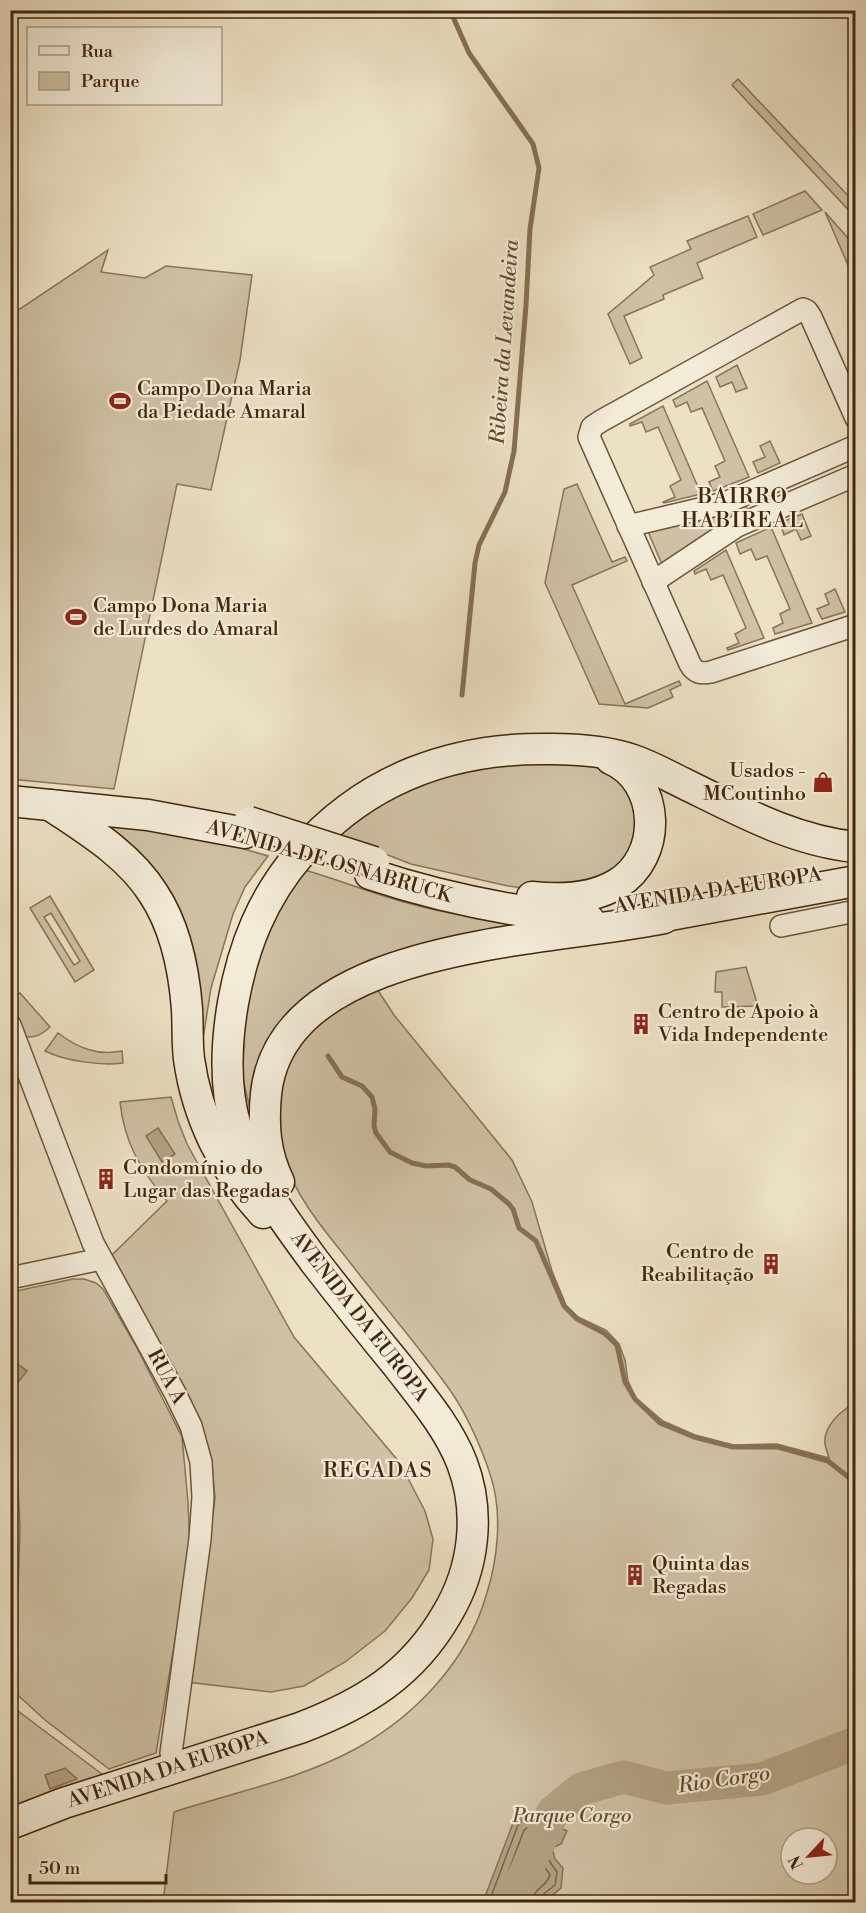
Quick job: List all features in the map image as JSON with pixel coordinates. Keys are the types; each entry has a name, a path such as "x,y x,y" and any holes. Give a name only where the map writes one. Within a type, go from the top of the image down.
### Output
{"main road":[{"name":"AVENIDA DA EUROPA","path":"10,1824 64,1803 300,1728 334,1715 389,1683 424,1647 445,1619 462,1585 471,1549 473,1511 465,1473 456,1449 442,1424 335,1288 283,1218 260,1181 242,1143 231,1107 227,1064 230,1016 240,968 257,919 269,896 284,874 320,833 350,808 388,784 439,762 479,753 542,748 582,751"},
{"path":"582,751 633,760 774,827 798,836 855,847"},
{"path":"372,868 538,897 580,897 608,889 619,883 633,868 644,850 651,824 650,810 641,786 624,767 604,756 582,751"},
{"name":"AVENIDA DE OSNABRUCK","path":"10,801 247,827 372,868 455,899 540,914"},
{"path":"50,805 126,860 154,894 175,941 185,991 188,1046 193,1079 203,1115 219,1151 233,1177 256,1206 335,1288"},
{"name":"AVENIDA DA EUROPA","path":"540,914 658,904 855,867"},
{"name":"AVENIDA DA EUROPA","path":"540,914 610,922 664,918 855,881"},
{"path":"335,1288 277,1178 266,1146 264,1115 270,1074 281,1047 295,1027 341,990 390,968 496,944 664,918"}],"street":[{"path":"855,418 813,322 807,310 803,309 592,427 590,434 591,442 691,666 701,673 711,672 855,625"},
{"path":"628,526 725,503 855,446"},
{"path":"653,582 737,526 855,474"},
{"path":"781,926 855,911"},
{"name":"RUA A","path":"10,1025 89,1234 175,1393 190,1426 201,1462 203,1479 200,1539 171,1753"},
{"path":"10,1278 101,1258"}],"green space":[{"path":"738,79 855,203 855,217 732,85"},
{"path":"805,191 822,210 763,235 753,214"},
{"path":"825,212 855,246 855,262 848,265"},
{"path":"748,216 757,237 697,263 703,278 663,295 664,299 624,316 642,358 630,364 608,314 654,275 650,267 691,249 687,241"},
{"path":"108,250 101,272 145,278 166,266 252,275 240,360 211,490 177,484 114,789 10,779 11,315"},
{"path":"737,365 747,388 736,392 732,382 720,387 716,377"},
{"path":"707,381 749,477 713,491 709,482 720,477 715,466 725,461 702,408 691,412 687,402 676,407 673,400"},
{"path":"663,406 701,494 664,503 675,497 670,486 681,480 658,427 646,432 642,422 630,426"},
{"path":"770,441 780,463 758,473 753,462 765,457 760,446"},
{"path":"577,484 612,562 625,557 627,561 572,585 625,704 679,681 681,685 670,690 673,697 648,708 599,704 545,583 564,489"},
{"path":"744,502 749,513 663,567 647,529"},
{"path":"802,514 811,536 801,540 796,529 784,535 780,523"},
{"path":"771,527 812,623 775,634 773,628 783,623 780,614 790,609 767,556 756,560 751,549 740,554 736,543"},
{"path":"726,550 764,638 728,650 727,648 739,643 735,634 746,628 723,575 711,580 706,569 695,574 694,571"},
{"path":"835,589 845,612 822,619 817,609 829,604 825,594"},
{"path":"476,761 602,764 631,791 638,837 625,861 602,879 540,890 508,886 411,864 339,836 387,797"},
{"path":"91,822 214,840 268,856 245,887 233,914 211,988 202,1045 188,963"},
{"path":"298,868 421,907 472,917 540,925 371,959 310,993 285,1016 264,1053 255,1085 251,1113 243,1079 244,1028 257,948"},
{"path":"50,896 94,970 75,982 30,908","holes":["51,913 80,961 74,965 44,917"]},
{"path":"746,967 758,1006 722,1007 722,992 715,992 716,972"},
{"name":"Parque Corgo","path":"377,989 394,1015 512,1160 532,1202 552,1271 566,1305 578,1317 606,1330 619,1344 625,1360 628,1381 636,1398 663,1421 695,1435 733,1445 777,1444 829,1458 825,1444 827,1431 839,1414 855,1402 855,1902 163,1902 174,1812 315,1768 359,1747 401,1719 420,1702 453,1664 477,1620 494,1567 497,1504 490,1474 474,1432 458,1402 439,1376 309,1209 294,1183 283,1156 278,1119 280,1093 287,1069 310,1029 338,1008"},
{"path":"20,993 50,1027 37,1036 22,1036 11,1008 11,998"},
{"path":"58,1033 88,1050 122,1051 123,1063 83,1062 45,1051"},
{"path":"171,1097 187,1144 294,1337 400,1463 425,1511 433,1539 429,1570 412,1598 385,1631 345,1662 304,1686 271,1692 187,1682 215,1498 212,1465 192,1406 112,1255 167,1201 135,1155 125,1130 120,1102"},
{"path":"73,1279 84,1279 96,1283 103,1289 137,1348 182,1437 188,1502 190,1551 156,1753 109,1769 45,1720 11,1689 10,1635 18,1591 20,1528 18,1485 10,1448 11,1292"},
{"path":"10,1705 107,1778 11,1810"}],"water":[{"path":"158,1128 175,1154 162,1162 146,1136"},
{"path":"15,1362 27,1371 11,1391 11,1368"},
{"path":"65,1768 77,1779 50,1789 45,1775"},
{"path":"518,1810 567,1831 561,1844 552,1848 555,1859 563,1868 561,1888 544,1902 483,1902"}],"waterway":[{"name":"Ribeira da Levandeira","path":"450,10 469,53 533,144 539,168 530,229 514,451 505,492 479,545 475,563 462,695"},
{"name":"Ribeira da Levandeira","path":"328,1056 342,1077 362,1086 372,1097 376,1133 390,1152 412,1163 455,1167 470,1180 491,1189 509,1204 519,1228 536,1241 564,1306 577,1319 604,1333 617,1345 625,1382 635,1399 660,1423 694,1437 733,1447 778,1447 828,1461 856,1483"},
{"name":"Rio Corgo","path":"512,1902 553,1812 581,1789 624,1777 666,1788 762,1779 856,1743"}],"place":[{"name":"Campo Dona Maria da Piedade Amaral","path":"120,401"},
{"name":"Campo Dona Maria de Lurdes do Amaral","path":"76,617"},
{"name":"Usados - MCoutinho","path":"823,782"},
{"name":"Centro de Apoio à Vida Independente","path":"641,1024"},
{"name":"Condomínio do Lugar das Regadas","path":"106,1179"},
{"name":"Centro de Reabilitação","path":"771,1264"},
{"name":"Quinta das Regadas","path":"635,1575"}],"district":[{"name":"BAIRRO HABIREAL","path":"743,509"},
{"name":"REGADAS","path":"378,1471"}]}
